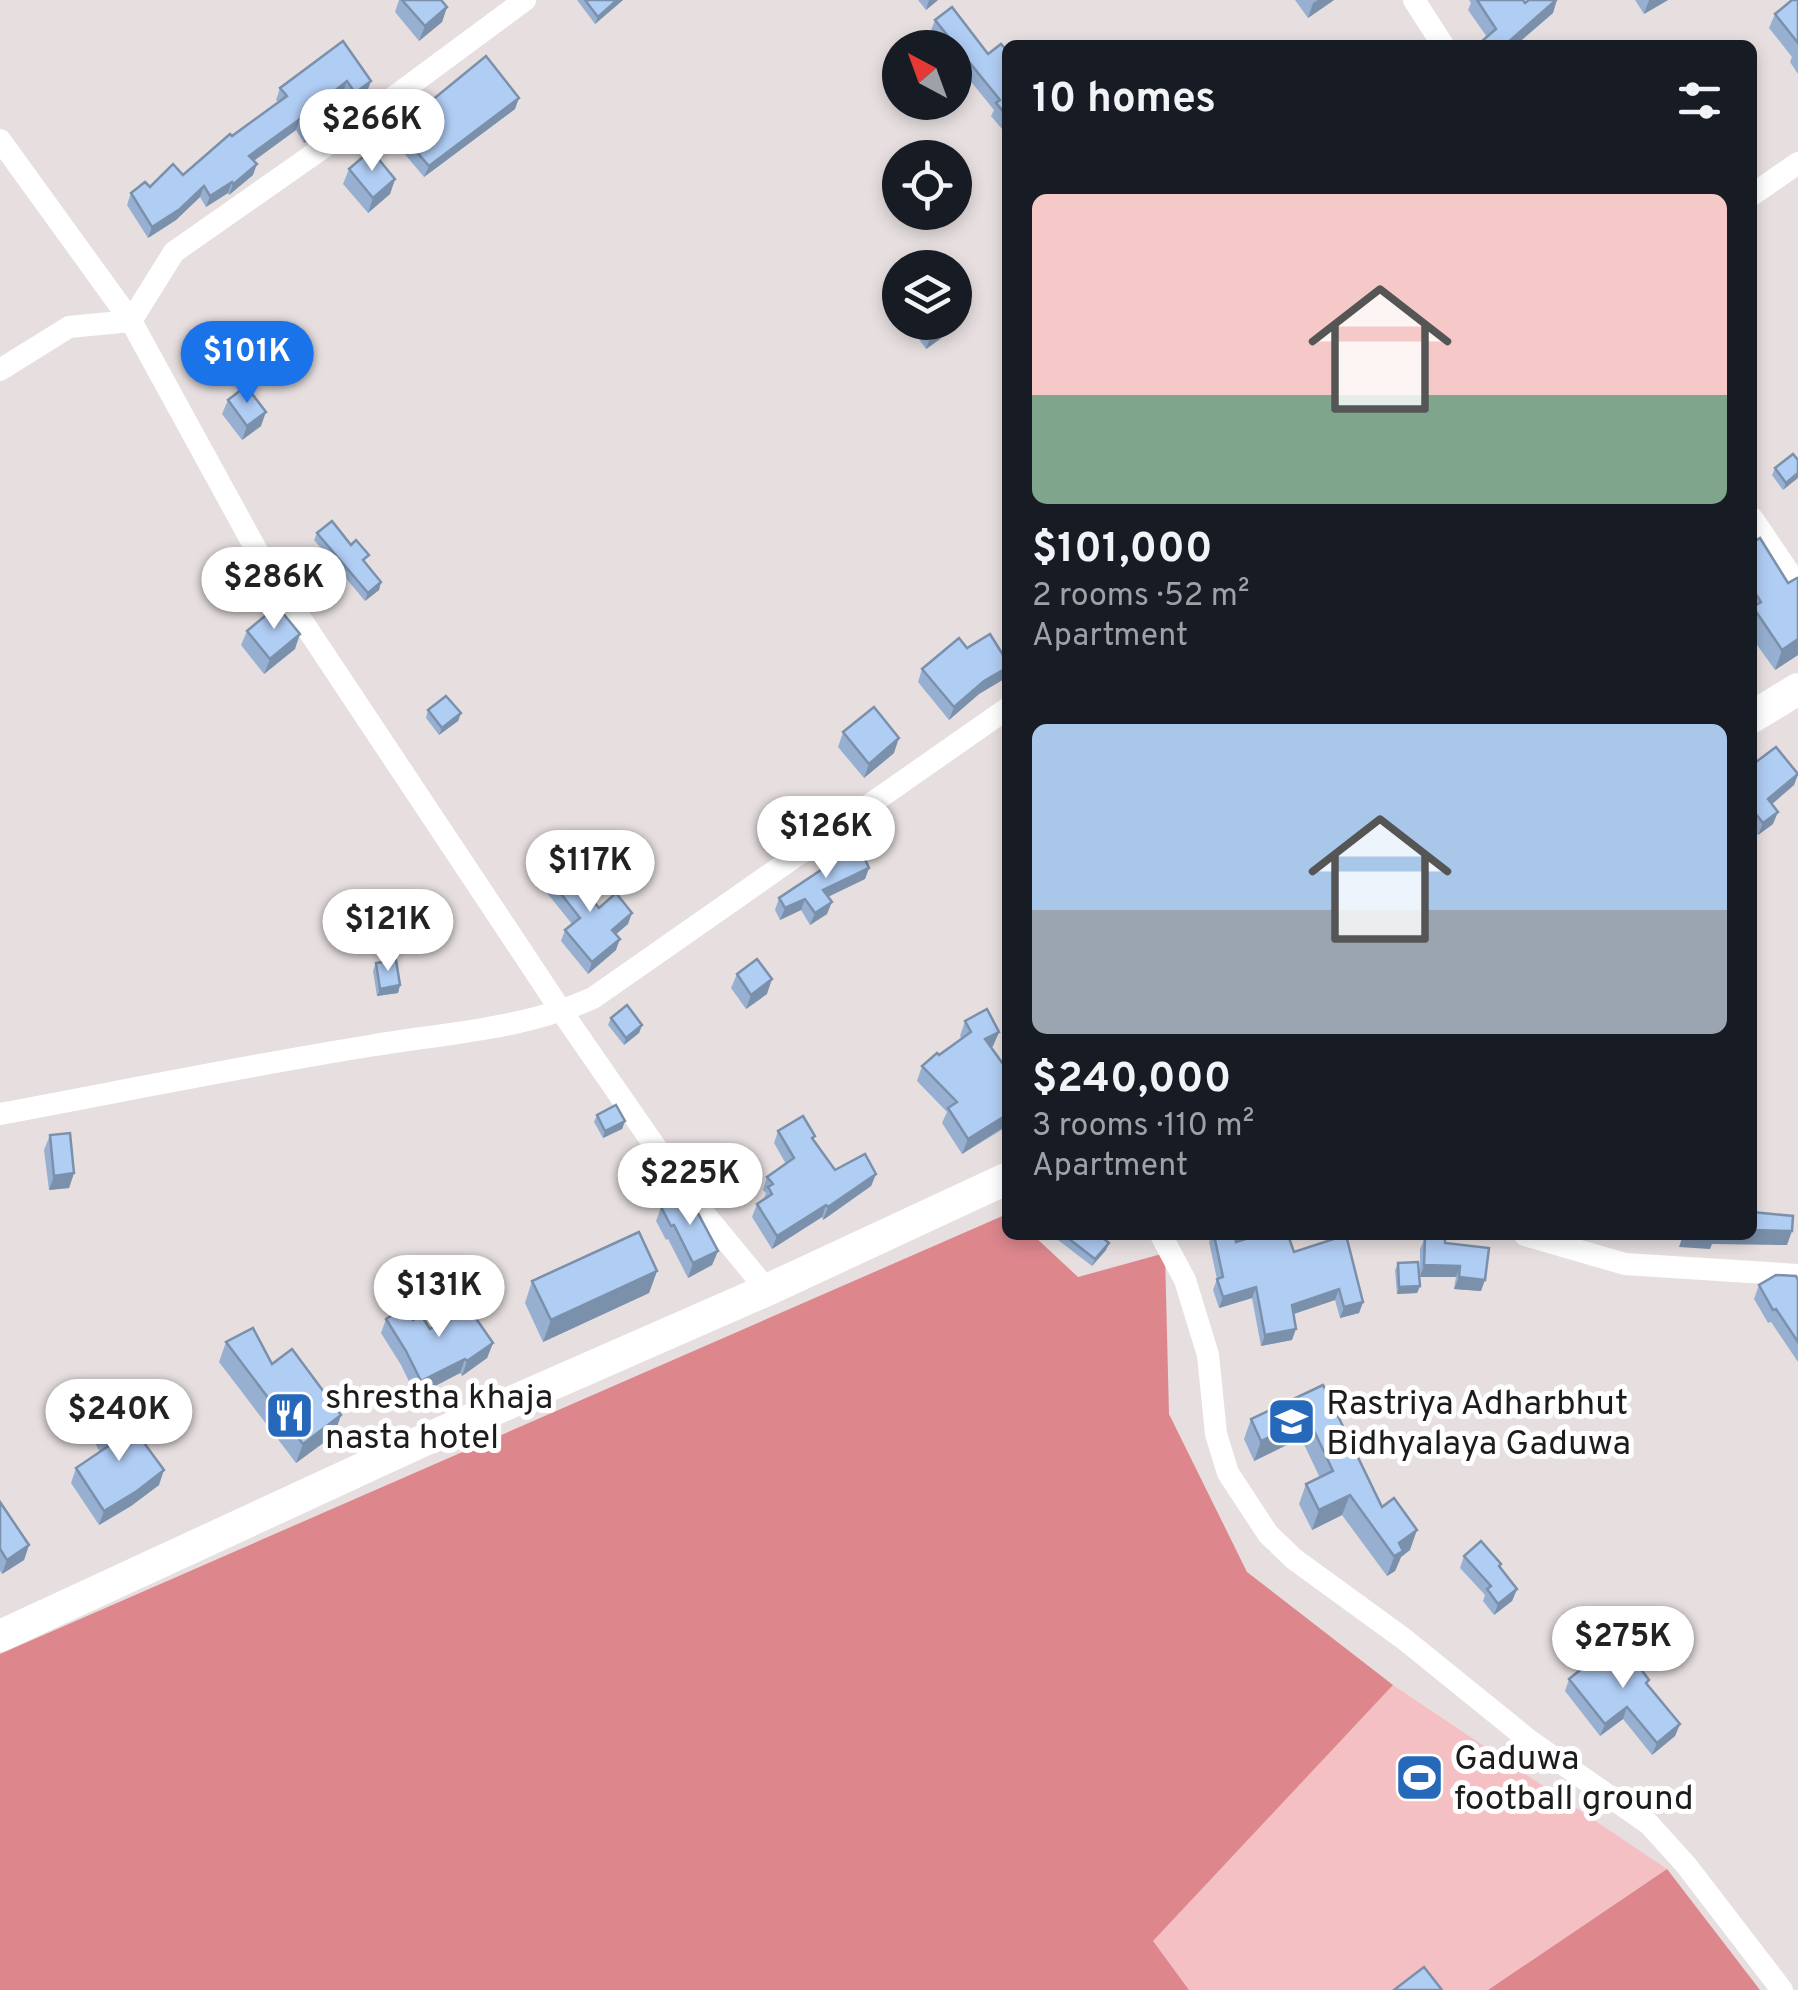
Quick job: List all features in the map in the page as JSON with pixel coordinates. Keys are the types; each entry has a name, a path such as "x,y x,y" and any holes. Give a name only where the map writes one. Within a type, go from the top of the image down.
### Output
{"street":[{"path":"130,321 174,252 525,0"},
{"path":"1414,0 1439,40"},
{"path":"0,140 130,321 263,562 562,1012 688,1194 767,1290"},
{"path":"1757,191 1798,164"},
{"path":"0,370 69,327 130,321"},
{"path":"1757,525 1798,586"},
{"path":"1757,714 1798,689"},
{"path":"0,1114 277,1062 508,1026 562,1012 592,998 1002,712"},
{"path":"0,1636 1002,1181"},
{"path":"1163,1240 1186,1280 1208,1354 1216,1434 1228,1472 1268,1534 1294,1559 1404,1639 1530,1740 1649,1824 1686,1865 1782,1990"},
{"path":"1542,1240 1626,1264 1798,1274"}],"shaded area":[{"path":"1002,1216 1002,1240 1038,1240 1078,1277 1165,1253 1169,1414 1247,1572 1393,1685 1153,1941 1189,1990 0,1990 0,1654"},
{"name":"Gaduwa football ground","path":"1393,1685 1667,1869 1488,1990 1189,1990 1152,1941"},
{"path":"1667,1869 1760,1990 1488,1990"}],"building":[{"path":"402,0 441,0 447,7 425,26"},
{"path":"585,0 617,0 598,17"},
{"path":"1477,0 1556,0 1511,40 1483,40 1496,29"},
{"path":"1792,0 1798,0 1798,43 1775,14"},
{"path":"952,7 970,30 943,30 935,20"},
{"path":"972,33 988,54 1002,45 1002,110 996,103 1000,100 972,66"},
{"path":"343,41 371,81 355,93 347,81 318,104 328,118 308,131 300,119 249,156 257,164 236,182 210,196 204,186 180,209 152,227 131,193 145,182 150,187 173,164 183,175 230,134 287,96 280,88"},
{"path":"486,56 519,98 429,166 407,141 423,127 414,115"},
{"path":"371,150 395,179 373,198 349,169"},
{"path":"246,386 266,412 247,426 228,400"},
{"path":"1793,454 1798,460 1798,473 1786,483 1775,468"},
{"path":"332,521 351,545 356,540 369,555 363,560 381,582 368,593 317,533"},
{"path":"1760,538 1788,583 1798,578 1798,639 1782,650 1757,613 1761,602 1757,596"},
{"path":"277,606 300,634 270,659 247,631"},
{"path":"990,634 1002,653 1002,670 954,707 922,669 959,638 967,648"},
{"path":"446,696 461,713 442,728 428,710"},
{"path":"874,707 899,738 869,764 843,732"},
{"path":"1776,747 1798,774 1768,799 1778,812 1763,823 1757,815 1757,761"},
{"path":"860,848 869,868 823,890 832,902 815,913 805,899 785,908 779,898"},
{"path":"563,864 599,908 616,893 632,913 612,930 620,939 592,962 565,930 580,918 547,876"},
{"path":"757,959 772,979 751,995 737,974"},
{"path":"396,960 400,985 380,989 376,963"},
{"path":"627,1005 642,1025 626,1038 611,1018"},
{"path":"987,1009 999,1032 985,1039 1002,1063 1002,1118 968,1139 948,1108 957,1102 922,1066 971,1032 965,1021"},
{"path":"616,1105 625,1121 605,1131 597,1115"},
{"path":"803,1116 815,1136 812,1138 835,1170 865,1154 876,1174 777,1236 757,1204 772,1194 768,1187 773,1184 767,1177 794,1158 778,1131"},
{"path":"70,1133 74,1173 54,1176 50,1135"},
{"path":"685,1194 718,1251 693,1263 661,1207"},
{"path":"1757,1212 1793,1216 1792,1231 1757,1230"},
{"path":"639,1232 657,1271 551,1320 532,1281"},
{"path":"1070,1240 1105,1240 1109,1243 1095,1259"},
{"path":"1215,1240 1290,1240 1294,1252 1331,1240 1347,1240 1363,1302 1344,1307 1339,1289 1292,1305 1296,1329 1265,1335 1256,1287 1223,1297 1217,1279 1223,1277"},
{"path":"1425,1240 1489,1248 1485,1280 1459,1277 1460,1266 1424,1265"},
{"path":"1418,1262 1420,1286 1399,1287 1398,1263"},
{"path":"1776,1275 1796,1276 1798,1280 1798,1342 1759,1285"},
{"path":"466,1304 493,1343 467,1361 421,1381 386,1319 404,1307 413,1320 421,1315 430,1329"},
{"path":"253,1328 272,1364 292,1349 341,1415 303,1444 226,1342"},
{"path":"1323,1385 1382,1507 1394,1498 1417,1530 1399,1543 1403,1551 1394,1556 1350,1495 1319,1510 1306,1484 1333,1471 1308,1418 1261,1441 1251,1419"},
{"path":"121,1410 164,1470 104,1511 76,1468 110,1445 97,1424"},
{"path":"0,1502 29,1545 7,1560 0,1549"},
{"path":"1481,1541 1517,1589 1498,1604 1487,1589 1491,1586 1464,1556"},
{"path":"1616,1636 1649,1680 1646,1683 1680,1724 1657,1743 1627,1707 1605,1724 1569,1679"},
{"path":"1424,1967 1442,1990 1394,1990"}],"place":[{"name":"shrestha khaja nasta hotel","path":"290,1416"},
{"name":"Rastriya Adharbhut Bidhyalaya Gaduwa","path":"1291,1422"},
{"name":"Gaduwa football ground","path":"1419,1777"}]}
